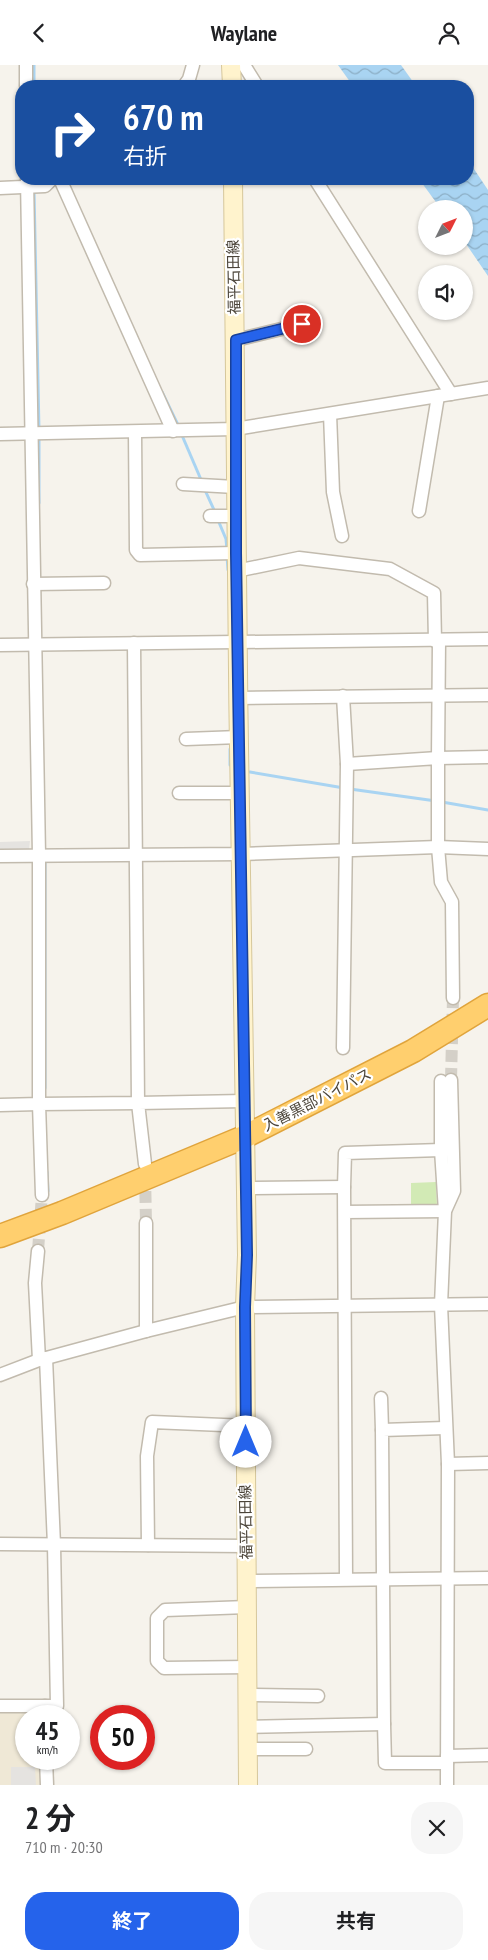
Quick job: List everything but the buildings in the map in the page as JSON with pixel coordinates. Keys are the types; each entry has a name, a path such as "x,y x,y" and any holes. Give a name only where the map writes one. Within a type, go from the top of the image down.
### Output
{"highway":[{"name":"入善黒部バイパス","path":"0,1236 62,1213 244,1137 413,1051 488,1005"}],"main road":[{"path":"231,65 232,80"},
{"name":"福平石田線","path":"233,185 236,340 235,516 247,1255 245,1307 248,1785"}],"street":[{"path":"26,65 26,80"},
{"path":"187,80 193,65"},
{"path":"244,65 253,80"},
{"path":"0,188 16,185"},
{"path":"27,185 39,855 39,1104 42,1195"},
{"path":"63,185 174,431"},
{"path":"319,185 451,394"},
{"path":"236,340 302,324"},
{"path":"0,433 235,429 488,388"},
{"path":"419,511 438,396"},
{"path":"330,413 333,491 342,536"},
{"path":"135,432 136,550 140,555 236,553"},
{"path":"183,484 235,487"},
{"path":"210,516 235,516"},
{"path":"236,571 299,558 390,569 434,593 438,694 438,847 441,882 452,902 453,998"},
{"path":"33,584 104,583"},
{"path":"0,645 488,639"},
{"path":"134,643 138,1103 145,1164"},
{"path":"238,698 438,694 488,695"},
{"path":"342,696 347,764 343,1048"},
{"path":"186,739 239,737"},
{"path":"347,764 488,757"},
{"path":"179,793 240,793"},
{"path":"0,856 241,854 438,847 488,849"},
{"path":"445,1211 454,1191 446,1081 441,1150 445,1211 441,1305 448,1464 446,1578 447,1785"},
{"path":"0,1105 244,1101"},
{"path":"346,1579 345,1153 441,1150"},
{"path":"246,1188 344,1187"},
{"path":"345,1212 445,1211"},
{"path":"146,1223 146,1331"},
{"path":"38,1251 36,1283 54,1545 56,1705"},
{"path":"0,1375 42,1359 245,1307 488,1304"},
{"path":"381,1398 385,1763 488,1755"},
{"path":"148,1545 148,1456 152,1422 247,1426"},
{"path":"382,1429 445,1428"},
{"path":"448,1464 488,1463"},
{"path":"0,1544 247,1546"},
{"path":"247,1581 488,1578"},
{"path":"247,1607 165,1609 157,1618 157,1661 164,1668 248,1667"},
{"path":"248,1695 318,1696"},
{"path":"0,1706 15,1708"},
{"path":"248,1727 384,1724"},
{"path":"248,1749 306,1749"},
{"path":"46,1770 47,1785"}],"shaded area":[{"path":"30,841 29,850 0,850 0,842"},
{"path":"0,1710 15,1710 15,1770 41,1770 42,1785 0,1785"},
{"path":"11,1767 15,1767 15,1770 35,1770 36,1785 11,1785"}],"green space":[{"path":"436,1182 437,1207 411,1209 411,1183"}],"water":[{"path":"338,65 401,65 412,80 349,80"},
{"path":"474,169 488,190 488,276 473,254 473,200 434,200 423,185 474,185"}],"waterway":[{"path":"34,65 34,80"},
{"path":"34,190 39,431"},
{"path":"162,392 179,427"},
{"path":"181,433 202,482"},
{"path":"39,437 39,503"},
{"path":"204,488 215,512"},
{"path":"218,520 226,539 227,550"},
{"path":"227,556 228,570"},
{"path":"230,749 230,765"},
{"path":"250,772 344,788"},
{"path":"350,789 436,801"},
{"path":"442,802 488,810"},
{"path":"45,859 45,1088"},
{"path":"47,1172 48,1191"}],"tunnel":[{"path":"451,1080 453,998"},
{"path":"145,1173 146,1223"},
{"path":"38,1251 42,1195"}],"route":[{"path":"246,1442 245,1307 247,1255 242,1036 236,553 236,340 302,324"}]}
